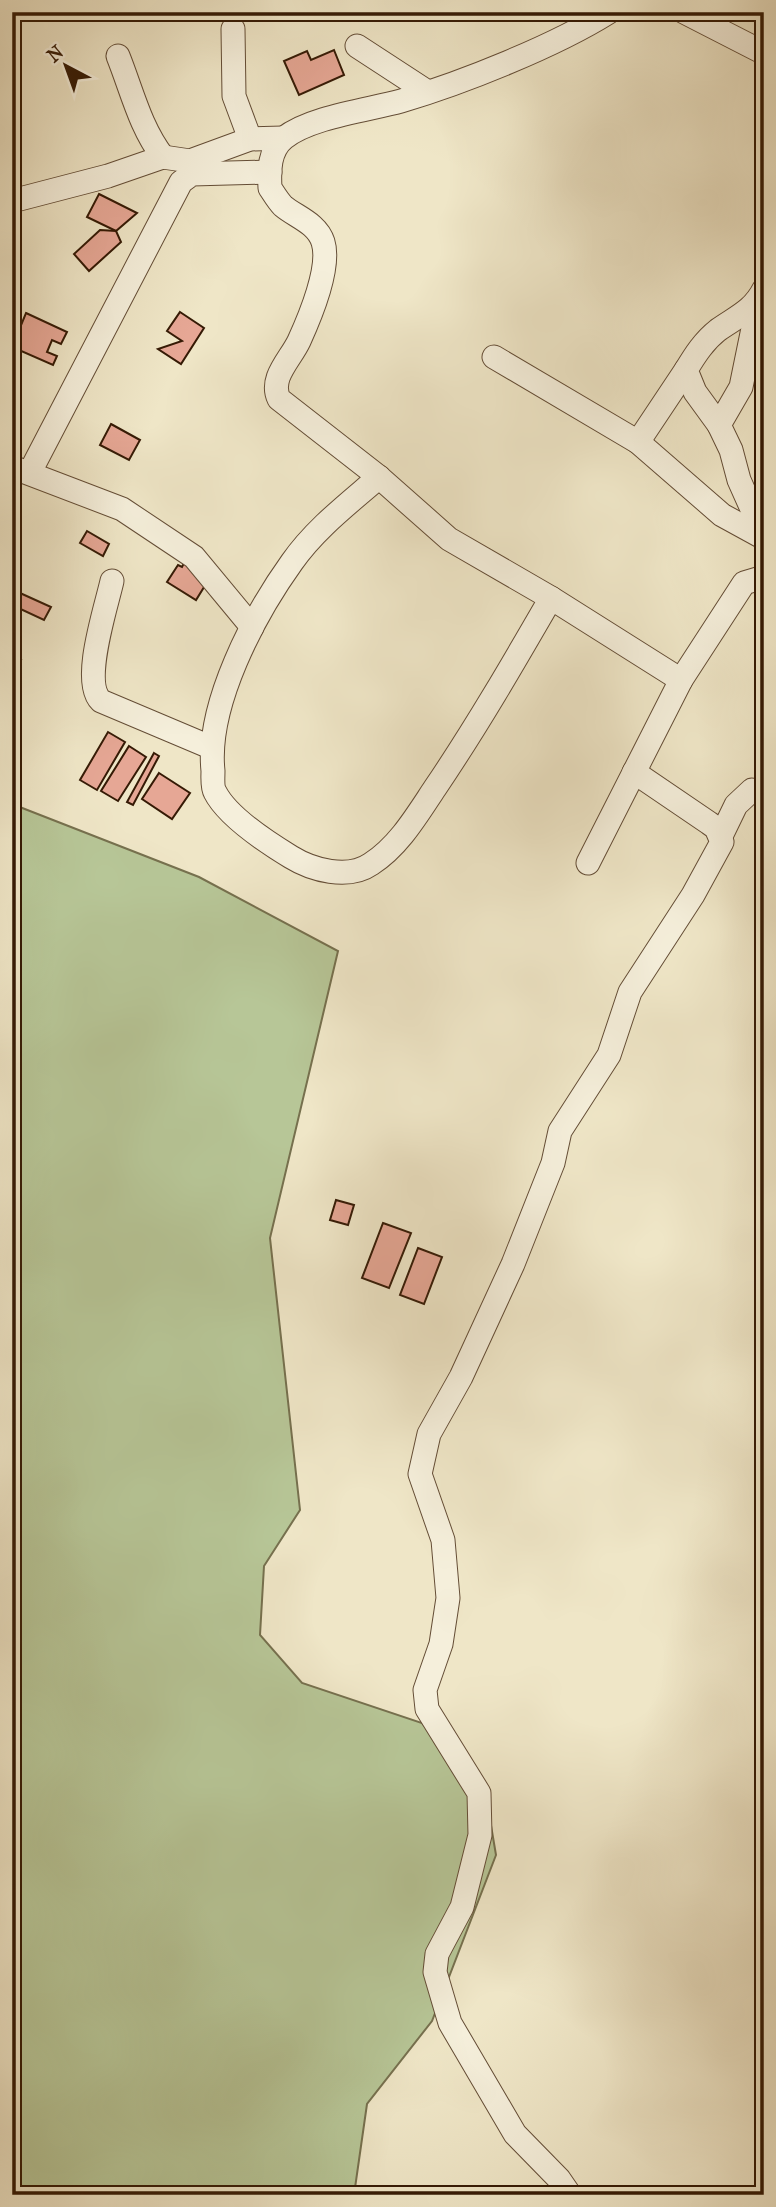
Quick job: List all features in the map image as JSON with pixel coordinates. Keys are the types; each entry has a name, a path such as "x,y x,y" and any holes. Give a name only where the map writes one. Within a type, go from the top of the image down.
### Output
{"street":[{"path":"252,627 194,557 122,509 18,471 181,182 191,168 250,139 283,138 314,124 426,92 554,40 609,12"},
{"path":"684,12 764,54"},
{"path":"233,29 234,96 250,139"},
{"path":"357,46 426,92"},
{"path":"118,56 139,116 150,140 163,157 191,168 270,172"},
{"path":"283,138 272,155 270,188 283,205 311,225 323,239 327,262 299,340 277,377 275,391 279,399 379,477 449,539 551,598 681,680"},
{"path":"12,201 108,176 163,157"},
{"path":"638,442 708,339 746,313 761,294"},
{"path":"719,425 741,387 761,294"},
{"path":"494,357 638,442 722,515 764,537"},
{"path":"686,370 695,392 719,425 731,450 739,480 764,537"},
{"path":"722,515 731,450"},
{"path":"379,477 321,527 292,562 252,627 221,704 210,747 215,791 241,821 276,848 306,866 342,873 370,866 402,836 469,738 551,598"},
{"path":"588,863 681,680 744,583 764,577"},
{"path":"112,581 91,678 96,696 101,701 210,747"},
{"path":"570,2195 559,2179 515,2134 450,2023 435,1972 437,1954 462,1907 481,1835 478,1793 427,1709 425,1690 441,1644 448,1598 443,1540 428,1504 420,1474 429,1434 461,1377 513,1265 552,1163 560,1131 609,1055 630,992 693,895 722,842 721,836 709,823 634,772"},
{"path":"721,836 736,805 752,790 764,792"}],"green space":[{"path":"12,804 199,877 338,951 270,1238 300,1510 264,1566 260,1635 302,1683 422,1723 485,1790 496,1855 432,2021 367,2104 354,2195 12,2195"}],"building":[{"path":"334,50 344,75 299,95 284,61 307,51 311,60"},
{"path":"99,194 137,213 116,231 87,217"},
{"path":"100,230 116,231 121,242 89,271 74,254"},
{"path":"180,312 204,328 181,364 158,349 182,341 167,331"},
{"path":"26,313 67,332 61,344 52,340 47,352 57,356 53,365 12,347"},
{"path":"111,424 140,440 129,460 100,445"},
{"path":"87,531 109,544 103,556 80,543"},
{"path":"184,563 209,579 196,600 167,582 178,565 182,567"},
{"path":"20,593 51,607 44,620 14,606"},
{"path":"12,656 21,660 12,677"},
{"path":"108,732 125,742 97,790 80,780"},
{"path":"129,746 146,757 118,801 101,791"},
{"path":"154,753 159,756 133,805 127,802"},
{"path":"159,773 190,793 172,819 142,799"},
{"path":"336,1200 354,1205 348,1225 330,1220"},
{"path":"383,1223 411,1233 389,1288 362,1278"},
{"path":"418,1248 442,1257 424,1304 400,1295"}]}
